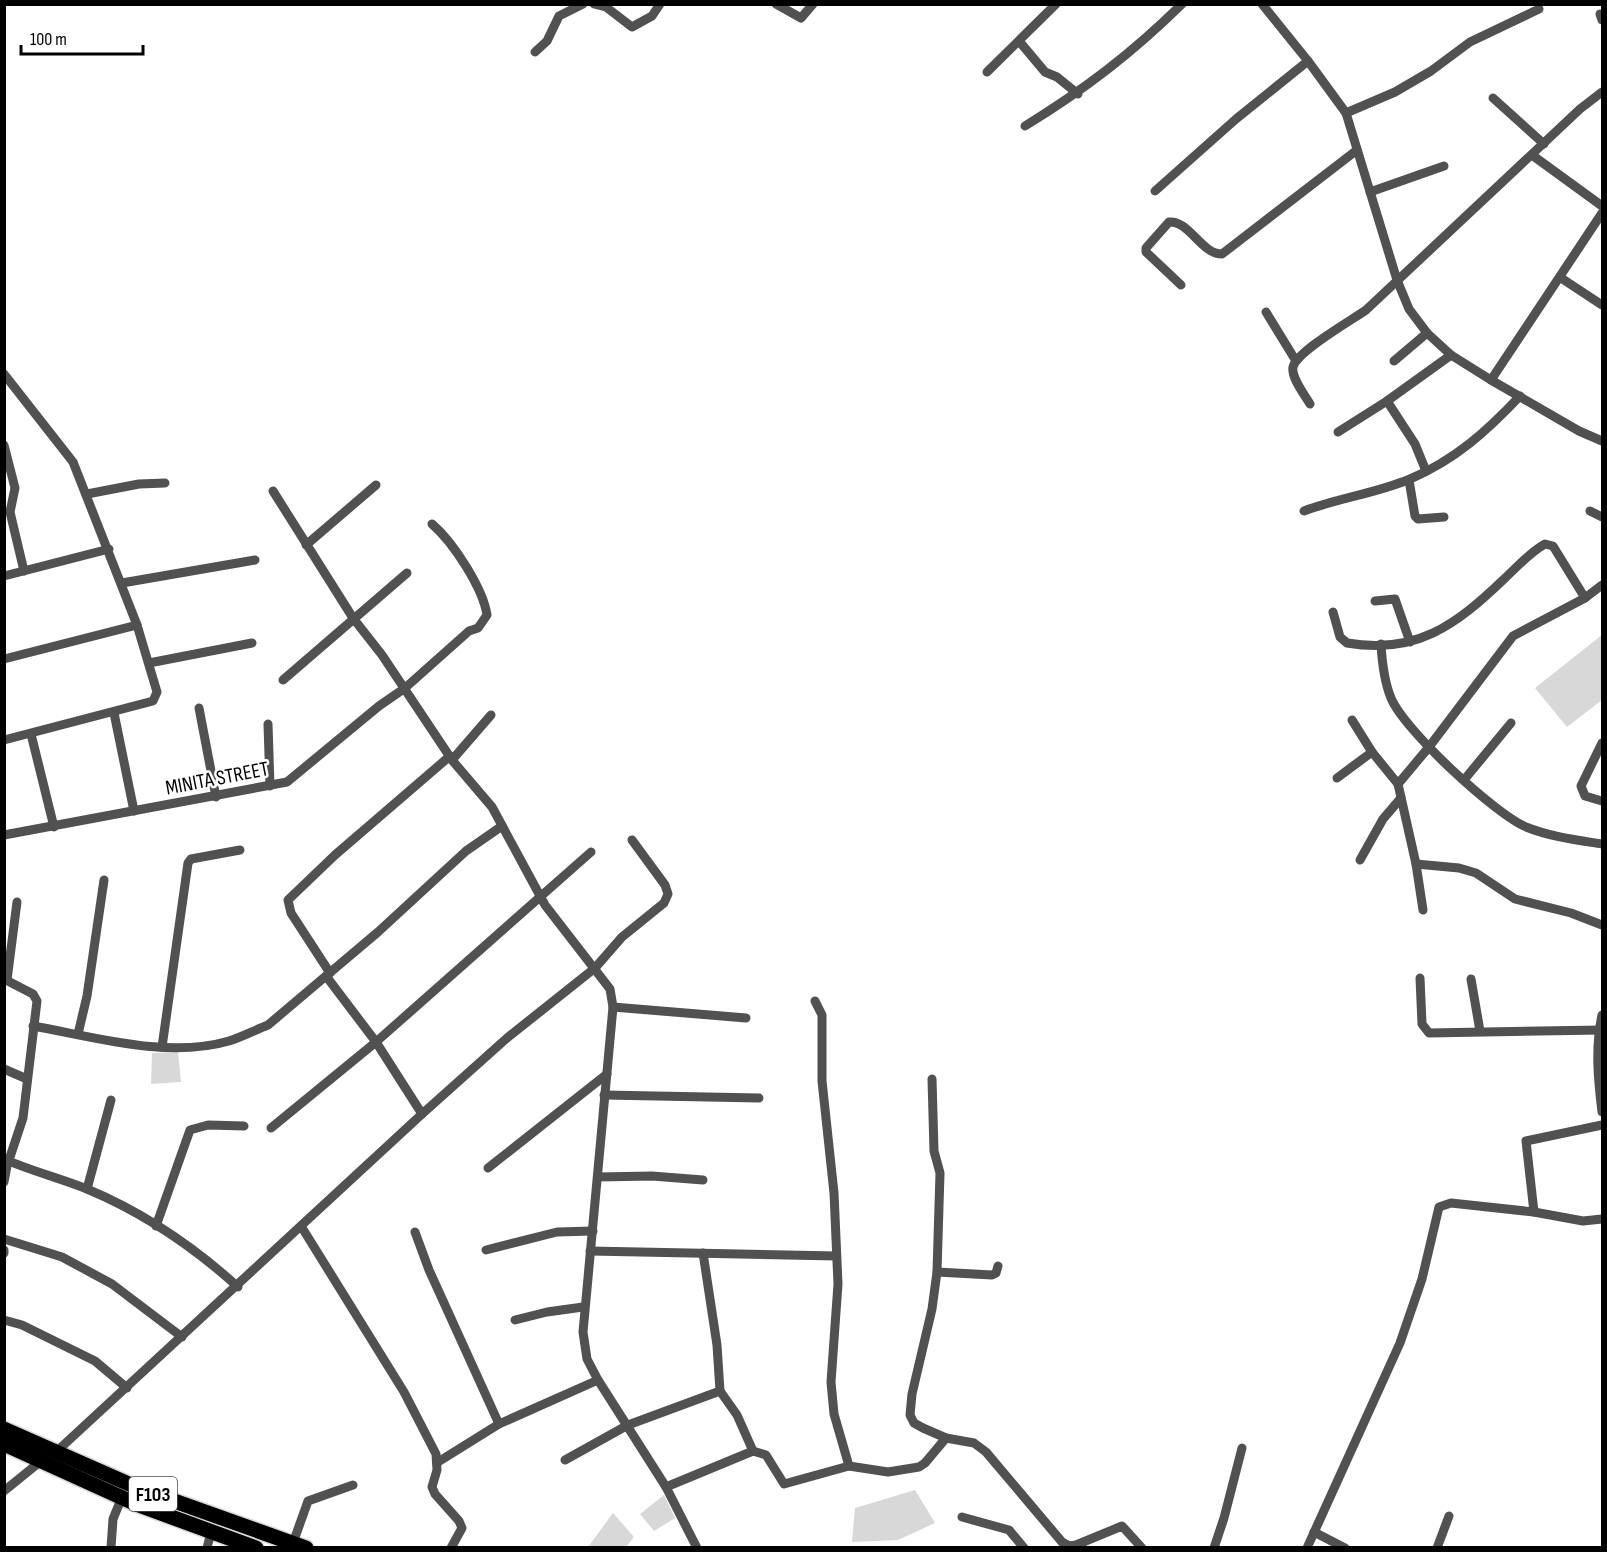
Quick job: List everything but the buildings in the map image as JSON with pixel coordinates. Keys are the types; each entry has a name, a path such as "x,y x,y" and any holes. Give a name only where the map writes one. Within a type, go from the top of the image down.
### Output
{"main road":[{"name":"F103","path":"4,1429 138,1488 300,1545"},
{"name":"F103","path":"4,1444 122,1497 256,1548"}],"street":[{"path":"535,52 547,41 559,16 584,4"},
{"path":"594,4 606,7 632,27 652,16 660,4"},
{"path":"776,4 801,18 813,4"},
{"path":"987,72 1056,4"},
{"path":"1025,126 1078,94 1138,47 1182,4"},
{"path":"1266,6 1346,113 1397,280 1409,309 1427,333 1451,355 1491,380 1579,431 1602,441"},
{"path":"1346,113 1395,92 1431,71 1470,42 1539,9"},
{"path":"1019,41 1045,72 1057,77 1078,94"},
{"path":"1155,191 1236,119 1308,61"},
{"path":"1296,360 1326,336 1366,310 1602,92"},
{"path":"1493,98 1544,144"},
{"path":"1181,285 1146,252 1146,248 1169,222 1177,223 1211,252 1222,254 1357,150"},
{"path":"1532,155 1602,206"},
{"path":"1370,192 1444,166"},
{"path":"1491,380 1561,278 1602,213"},
{"path":"1561,278 1602,305"},
{"path":"1266,312 1296,360 1294,372 1310,404"},
{"path":"1394,361 1427,333"},
{"path":"1338,432 1388,401 1451,355"},
{"path":"4,374 73,462 122,583 157,692 153,701 4,740"},
{"path":"1304,511 1409,480 1426,471 1459,453 1486,433 1520,396"},
{"path":"1388,401 1415,444 1426,471"},
{"path":"4,445 15,488 10,512 24,571"},
{"path":"1409,480 1415,516 1418,519 1444,517"},
{"path":"87,494 139,484 165,483"},
{"path":"306,545 376,485"},
{"path":"273,491 353,618 405,688 451,758 492,807 540,896 610,989 613,1007 593,1231 583,1308 583,1332 587,1359 666,1487 697,1548"},
{"path":"1590,511 1602,517"},
{"name":"MINITA STREET","path":"4,835 287,782 379,706 405,688 430,663 470,631 478,628 487,615 485,601 446,536 432,524"},
{"path":"1333,612 1341,637 1347,643 1410,642 1442,631 1545,544 1553,546 1585,598"},
{"path":"4,576 109,549"},
{"path":"122,583 255,560"},
{"path":"283,680 407,573"},
{"path":"1398,784 1430,747 1513,636 1585,598 1602,585"},
{"path":"1375,601 1395,599 1410,642"},
{"path":"4,660 137,625"},
{"path":"148,663 252,643"},
{"path":"1381,644 1386,679 1392,699 1404,720 1464,780 1524,826 1556,837 1602,844"},
{"path":"199,708 216,797"},
{"path":"114,713 134,811"},
{"path":"422,1114 376,1042 328,975 291,913 288,900 335,855 451,758 491,715"},
{"path":"1352,720 1372,752 1398,784 1416,864 1423,910"},
{"path":"1464,780 1511,723"},
{"path":"268,724 270,786"},
{"path":"32,734 54,827"},
{"path":"1602,743 1581,786 1585,796 1602,801"},
{"path":"1337,778 1372,752"},
{"path":"1360,860 1383,819 1401,798"},
{"path":"33,1026 162,1047 177,1048 229,1041 268,1024 328,975 466,851 502,826"},
{"path":"56,1452 238,1287 422,1114 507,1038 595,968 622,937 664,903 668,894 665,885 632,840"},
{"path":"162,1047 189,861 240,850"},
{"path":"271,1128 376,1042 591,852"},
{"path":"1416,864 1459,868 1476,873 1515,899 1571,913 1602,925"},
{"path":"78,1034 87,996 104,880"},
{"path":"4,1182 6,1160 22,1118 36,998 6,979 17,902"},
{"path":"1420,978 1424,1030 1442,1035 1480,1031 1601,1030"},
{"path":"1471,979 1480,1031"},
{"path":"815,1001 822,1015 822,1081 831,1151 838,1284 831,1382 834,1414 849,1466"},
{"path":"613,1007 746,1018"},
{"path":"1602,1015 1598,1077 1602,1112"},
{"path":"4,1069 27,1079"},
{"path":"488,1168 607,1074"},
{"path":"932,1079 934,1151 939,1173 938,1272 910,1407 914,1423 946,1438 974,1443 986,1452 1062,1542 1069,1546 1122,1526 1142,1548"},
{"path":"604,1095 759,1098"},
{"path":"87,1189 111,1100"},
{"path":"156,1226 190,1130 208,1125 244,1126"},
{"path":"1534,1212 1526,1141 1602,1125"},
{"path":"6,1160 87,1189 156,1226 204,1257 238,1287"},
{"path":"598,1177 652,1176 703,1180"},
{"path":"1307,1548 1400,1343 1422,1279 1439,1207 1451,1203 1534,1212 1583,1221 1602,1219"},
{"path":"301,1226 404,1392 438,1462 432,1487 462,1528 451,1548"},
{"path":"486,1250 557,1232 593,1231"},
{"path":"416,1232 429,1270 500,1424"},
{"path":"4,1239 62,1257 116,1286 182,1337"},
{"path":"590,1251 836,1256"},
{"path":"703,1253 717,1345 720,1391 737,1415 753,1451"},
{"path":"938,1272 992,1275 996,1274 998,1266"},
{"path":"515,1320 547,1312 583,1308"},
{"path":"4,1320 22,1325 95,1360 127,1388"},
{"path":"438,1462 500,1424 598,1380"},
{"path":"565,1460 628,1425 720,1391"},
{"path":"666,1487 753,1451 766,1455 778,1478 784,1484 849,1466 888,1472 919,1467 946,1438"},
{"path":"1214,1548 1242,1448"},
{"path":"4,1491 41,1461"},
{"path":"300,1545 304,1508 309,1501 353,1485"},
{"path":"111,1548 113,1520 122,1497"},
{"path":"1437,1548 1449,1516"},
{"path":"962,1517 1009,1530 1024,1548"},
{"path":"207,1548 212,1532"},
{"path":"1314,1532 1345,1548"}],"shaded area":[{"path":"1602,635 1602,700 1567,727 1535,688"},
{"path":"178,1052 181,1082 151,1084 152,1053"},
{"path":"915,1490 935,1523 898,1540 852,1542 855,1508"},
{"path":"664,1495 675,1518 654,1531 640,1514"},
{"path":"613,1513 634,1537 626,1547 588,1547"}]}
